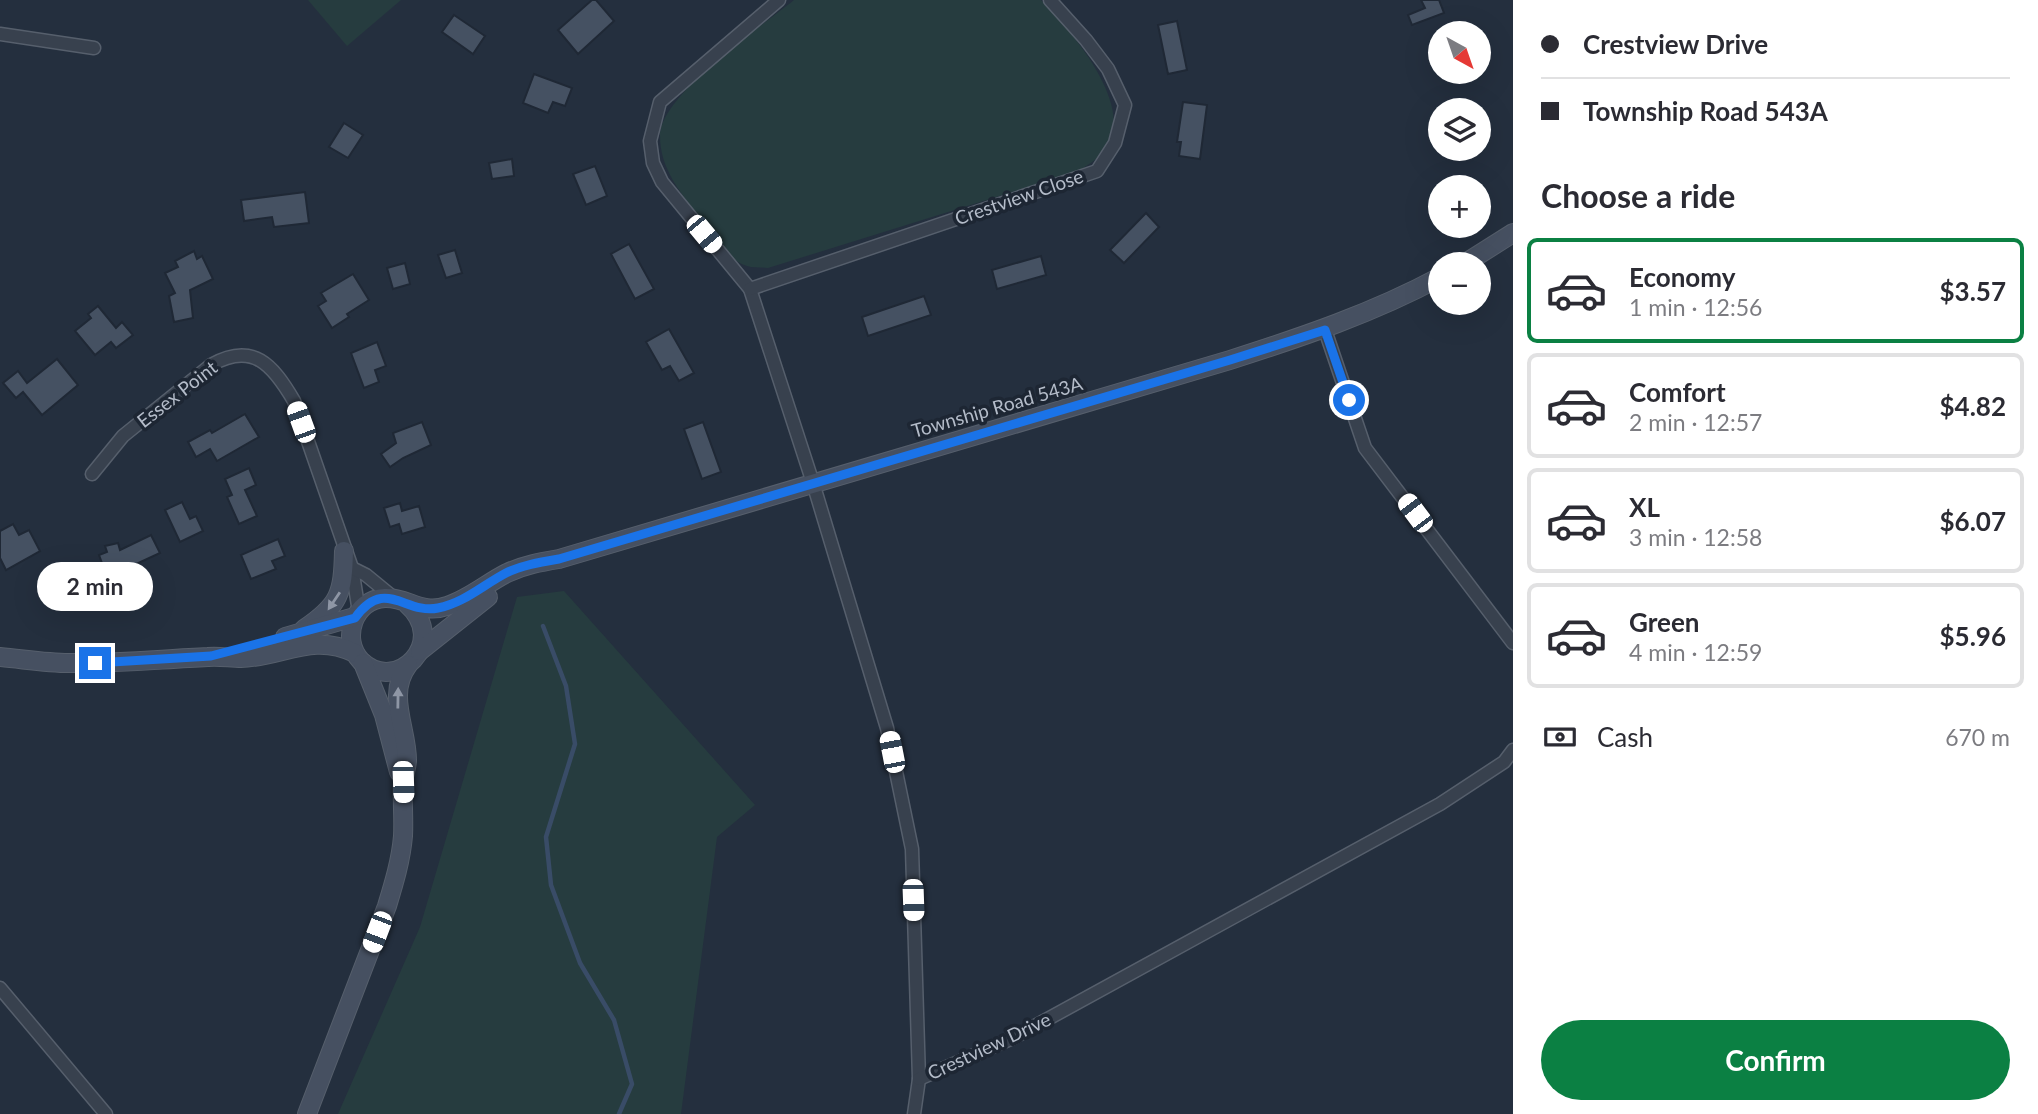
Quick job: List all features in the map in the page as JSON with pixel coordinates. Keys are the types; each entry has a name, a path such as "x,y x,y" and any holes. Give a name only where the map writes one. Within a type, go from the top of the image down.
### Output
{"main road":[{"path":"1483,252 1513,233"},
{"name":"Township Road 543A","path":"211,656 295,635 357,615 372,601 384,598 435,609 447,606 518,568 559,559 1230,360 1325,330 1397,300 1428,283"},
{"path":"295,635 316,621 338,597 348,559"},
{"name":"Township Road 543A","path":"0,657 67,663 211,656 243,658 312,643 324,643 337,645 373,669 397,670 477,605 559,559"},
{"path":"307,1114 387,906 395,877 402,838 403,782 407,761 398,692 401,674 414,658 424,634 422,622 416,612 402,601"},
{"path":"357,615 351,629 351,641 384,715 396,766 403,782"}],"street":[{"path":"779,0 660,102 650,141 653,163 662,182 750,289 813,483"},
{"name":"Crestview Close","path":"750,289 1097,171 1115,143 1125,105 1108,69 1050,0"},
{"path":"0,34 94,48"},
{"path":"1325,330 1366,447 1513,643"},
{"name":"Essex Point","path":"92,474 123,436 186,384 226,357 239,354 262,360 282,380 294,401 348,559 357,615"},
{"name":"Crestview Drive","path":"813,483 887,728 912,849 919,1079 1013,1038 1427,811 1504,762 1513,750"},
{"path":"348,559 386,593 402,601"},
{"path":"0,988 106,1114"},
{"path":"914,1114 919,1079"}],"green space":[{"path":"308,0 401,0 347,46"},
{"path":"794,0 1041,0 1081,47 1105,87 1112,107 1114,127 1109,144 1099,156 1077,172 768,268 749,267 739,263 720,245 678,189 663,159 660,136 664,119 694,82 715,62"},
{"path":"564,591 755,805 717,837 681,1114 338,1114 420,927 517,597"}],"building":[{"path":"592,0 596,0 614,21 578,54 558,30"},
{"path":"1421,0 1439,0 1444,13 1412,25 1408,15 1425,8"},
{"path":"454,15 485,36 473,54 442,32"},
{"path":"1177,21 1187,70 1168,74 1158,25"},
{"path":"534,74 572,88 565,106 553,102 548,113 523,103"},
{"path":"1183,102 1207,105 1200,159 1179,156 1181,142 1177,142"},
{"path":"344,123 363,135 348,158 329,147"},
{"path":"512,159 514,176 492,179 489,163"},
{"path":"595,166 607,196 586,205 573,174"},
{"path":"305,192 309,223 274,227 272,217 244,221 241,200"},
{"path":"1146,213 1159,227 1124,263 1110,250"},
{"path":"629,244 654,289 635,299 611,254"},
{"path":"455,250 462,273 446,278 438,255"},
{"path":"194,251 197,259 202,256 213,279 190,290 193,318 174,322 169,296 175,293 165,273 178,267 175,261"},
{"path":"1041,256 1046,275 997,289 992,270"},
{"path":"405,263 410,284 393,289 387,268"},
{"path":"353,274 369,300 347,314 349,317 332,328 318,306 326,301 321,293"},
{"path":"924,296 931,315 868,336 862,317"},
{"path":"98,306 116,328 122,322 133,335 116,348 111,342 95,355 75,331 91,318 88,314"},
{"path":"669,329 694,373 679,381 670,366 662,370 646,342"},
{"path":"377,342 386,366 375,370 379,382 364,388 351,353"},
{"path":"57,359 78,385 42,415 23,392 16,398 3,383 18,371 27,383"},
{"path":"245,414 259,437 217,461 210,449 196,457 188,442 210,430 212,433"},
{"path":"422,422 431,445 390,467 381,454 396,443 393,433"},
{"path":"703,422 721,472 702,479 684,429"},
{"path":"249,468 256,485 245,490 257,516 239,524 227,497 232,495 225,479"},
{"path":"182,502 190,519 196,516 203,531 180,542 165,510"},
{"path":"400,503 402,511 419,506 425,527 402,534 399,524 390,527 384,508"},
{"path":"13,524 19,535 29,530 40,551 6,570 0,558 0,531"},
{"path":"151,535 160,553 106,574 99,555 107,552 105,546 118,543 120,550"},
{"path":"278,539 285,556 272,561 276,569 251,579 241,555"},
{"path":"47,566 67,567 65,600 45,599"}],"waterway":[{"path":"543,626 566,686 575,744 546,837 551,885 580,963 614,1020 632,1084 619,1114"}],"route":[{"path":"95,663 211,656 355,618 362,608 372,601 384,598 426,609 447,606 518,568 559,559 1325,330 1349,400"}]}
